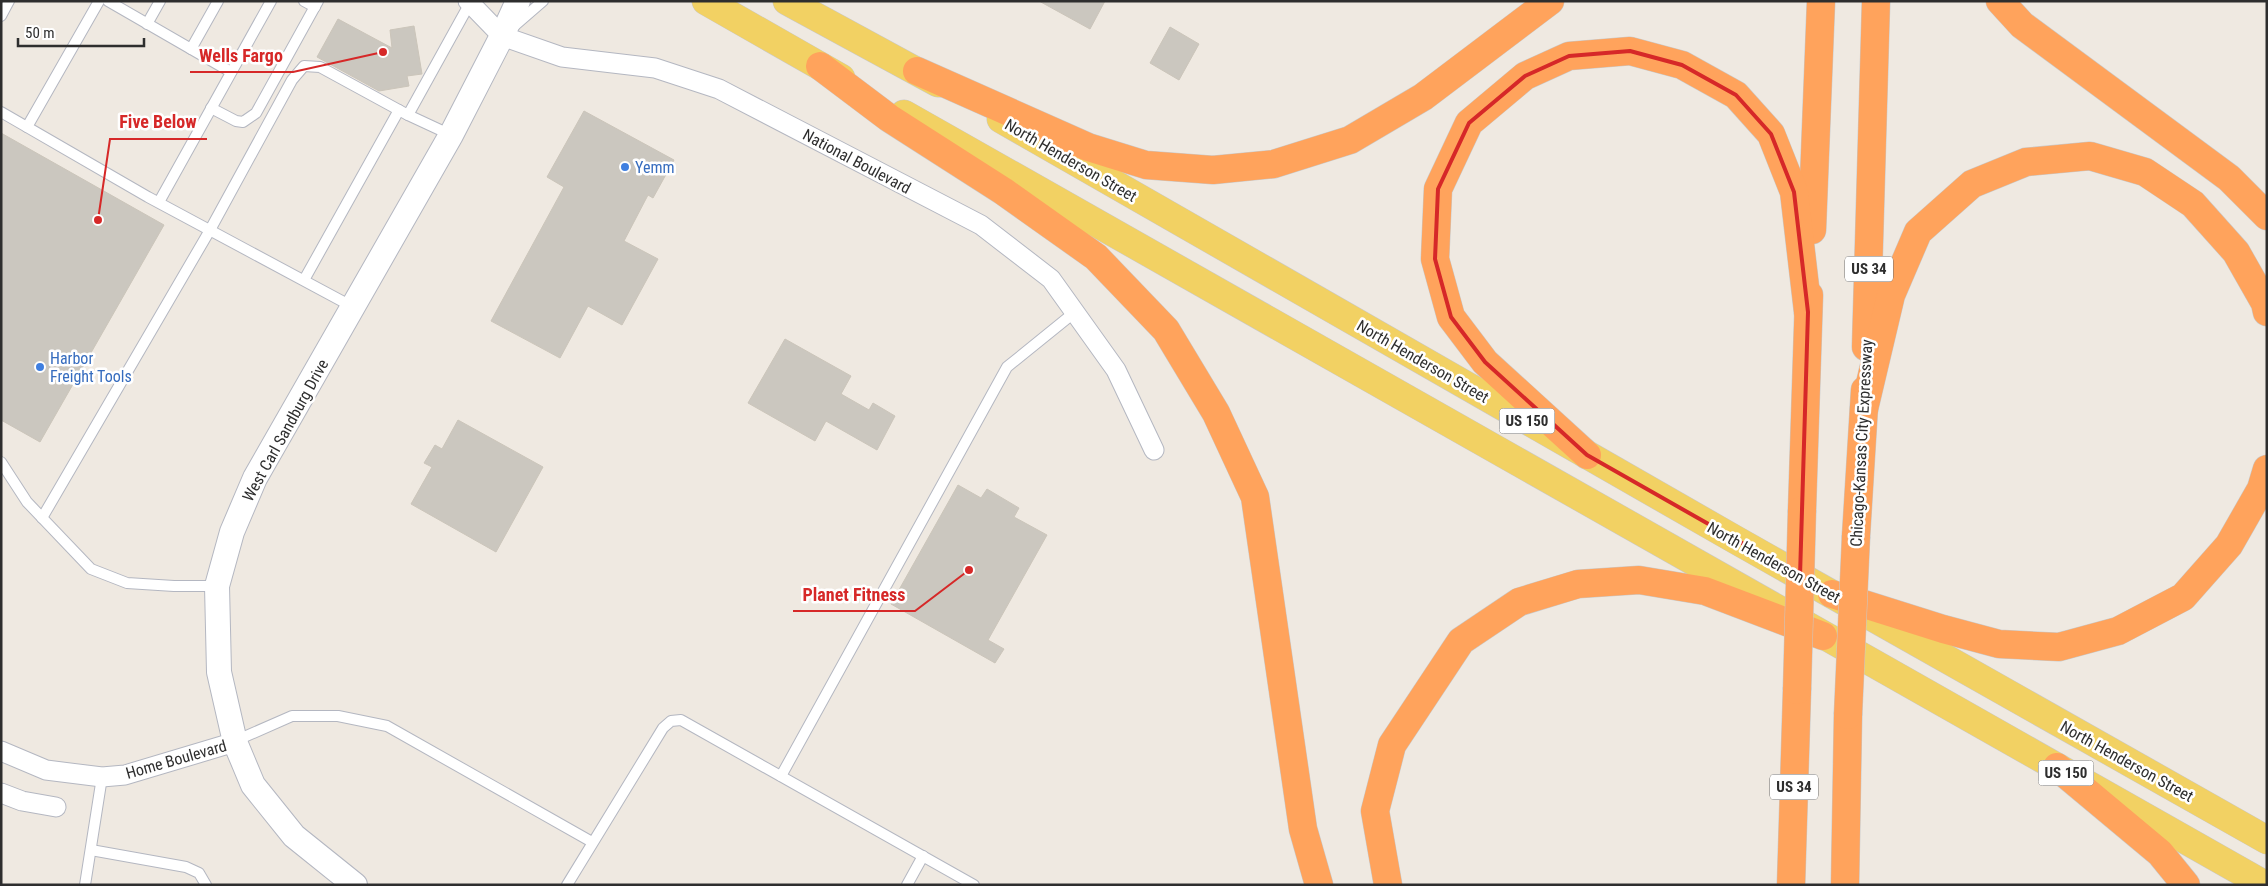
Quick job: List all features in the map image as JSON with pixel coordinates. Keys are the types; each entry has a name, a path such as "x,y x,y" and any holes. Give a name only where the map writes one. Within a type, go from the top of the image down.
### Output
{"highway":[{"path":"917,71 1088,147 1146,165 1213,170 1265,164 1350,140 1422,97 1550,1"},
{"name":"US 34","path":"1791,885 1808,312 1821,1"},
{"name":"Chicago-Kansas City Expressway","path":"1845,885 1848,715 1864,409 1876,1"},
{"path":"2000,1 2022,25 2229,178 2267,216"},
{"path":"1587,455 1485,362 1451,317 1435,259 1438,190 1469,124 1525,76 1569,56 1630,52 1682,64 1736,95 1771,134 1794,192 1808,312"},
{"path":"820,66 889,118 1003,191 1096,258 1166,330 1216,413 1255,497 1303,829 1319,885"},
{"path":"1864,409 1891,294 1918,232 1972,184 2026,162 2090,156 2145,172 2193,204 2236,252 2265,303 2267,312"},
{"path":"1832,594 1943,629 2000,644 2059,647 2118,632 2183,597 2229,546 2262,489 2267,468"},
{"path":"1388,885 1375,811 1392,745 1461,641 1519,602 1578,584 1639,580 1705,592 1823,636"},
{"path":"2057,767 2160,853 2186,885"},
{"path":"1774,885 1794,797"},
{"path":"1847,821 1851,885"}],"main road":[{"name":"US 150","path":"706,1 2264,885"},
{"name":"North Henderson Street","path":"787,1 917,71 1587,455 2267,840"}],"street":[{"name":"West Carl Sandburg Drive","path":"355,885 294,836 252,785 235,742 219,672 217,586 232,532 255,478 450,135 502,36 518,1"},
{"name":"National Boulevard","path":"469,2 502,36 562,57 655,68 719,89 981,225 1051,279 1116,370 1154,450"},
{"name":"Home Boulevard","path":"1,751 46,770 102,777 125,775 235,742"},
{"path":"1,793 22,801 56,807"}],"lane":[{"path":"1,16 9,1"},
{"path":"27,127 99,1"},
{"path":"108,1 231,72"},
{"path":"147,24 160,1"},
{"path":"191,49 218,1"},
{"path":"159,202 271,1"},
{"path":"211,108 236,121 243,122 256,113 317,4 304,1"},
{"path":"502,36 543,1"},
{"path":"408,115 469,2"},
{"path":"42,518 210,230 292,80 304,66 320,67 408,115 450,135"},
{"path":"304,280 399,110"},
{"path":"1,112 159,202 353,306"},
{"path":"781,776 1007,367 1075,312"},
{"path":"1,462 27,502 91,569 127,583 217,586"},
{"path":"235,742 292,716 338,716 387,726 592,842"},
{"path":"567,885 663,728 671,721 681,720 974,885"},
{"path":"86,885 102,777"},
{"path":"91,850 186,867 199,873 206,885"},
{"path":"907,885 923,856"}],"highlighted area":[{"path":"1630,51 1682,65 1736,95 1771,134 1794,192 1808,312 1800,576 1587,455 1485,362 1451,317 1435,259 1438,189 1469,123 1525,76 1569,56"}],"building":[{"path":"1039,1 1105,1 1090,29"},
{"path":"338,19 392,48 390,30 414,26 422,74 407,76 409,86 379,91 317,57"},
{"path":"1170,27 1199,44 1179,80 1150,63"},
{"path":"584,111 674,160 653,198 648,195 624,241 658,259 622,325 588,306 560,358 491,321 564,187 547,177"},
{"path":"1,133 164,225 40,442 1,420"},
{"path":"785,339 851,376 841,394 869,410 873,403 895,416 877,450 826,421 815,441 748,403"},
{"path":"458,420 543,467 496,552 411,504 432,467 424,463 435,445 442,449"},
{"path":"958,485 981,498 987,489 1019,508 1014,517 1047,535 988,640 1004,649 995,663 891,604"}],"place":[{"name":"Wells Fargo","path":"383,52"},
{"name":"Yemm","path":"625,167"},
{"name":"Five Below","path":"98,220"},
{"name":"Harbor Freight Tools","path":"40,367"},
{"name":"Planet Fitness","path":"969,570"}]}
